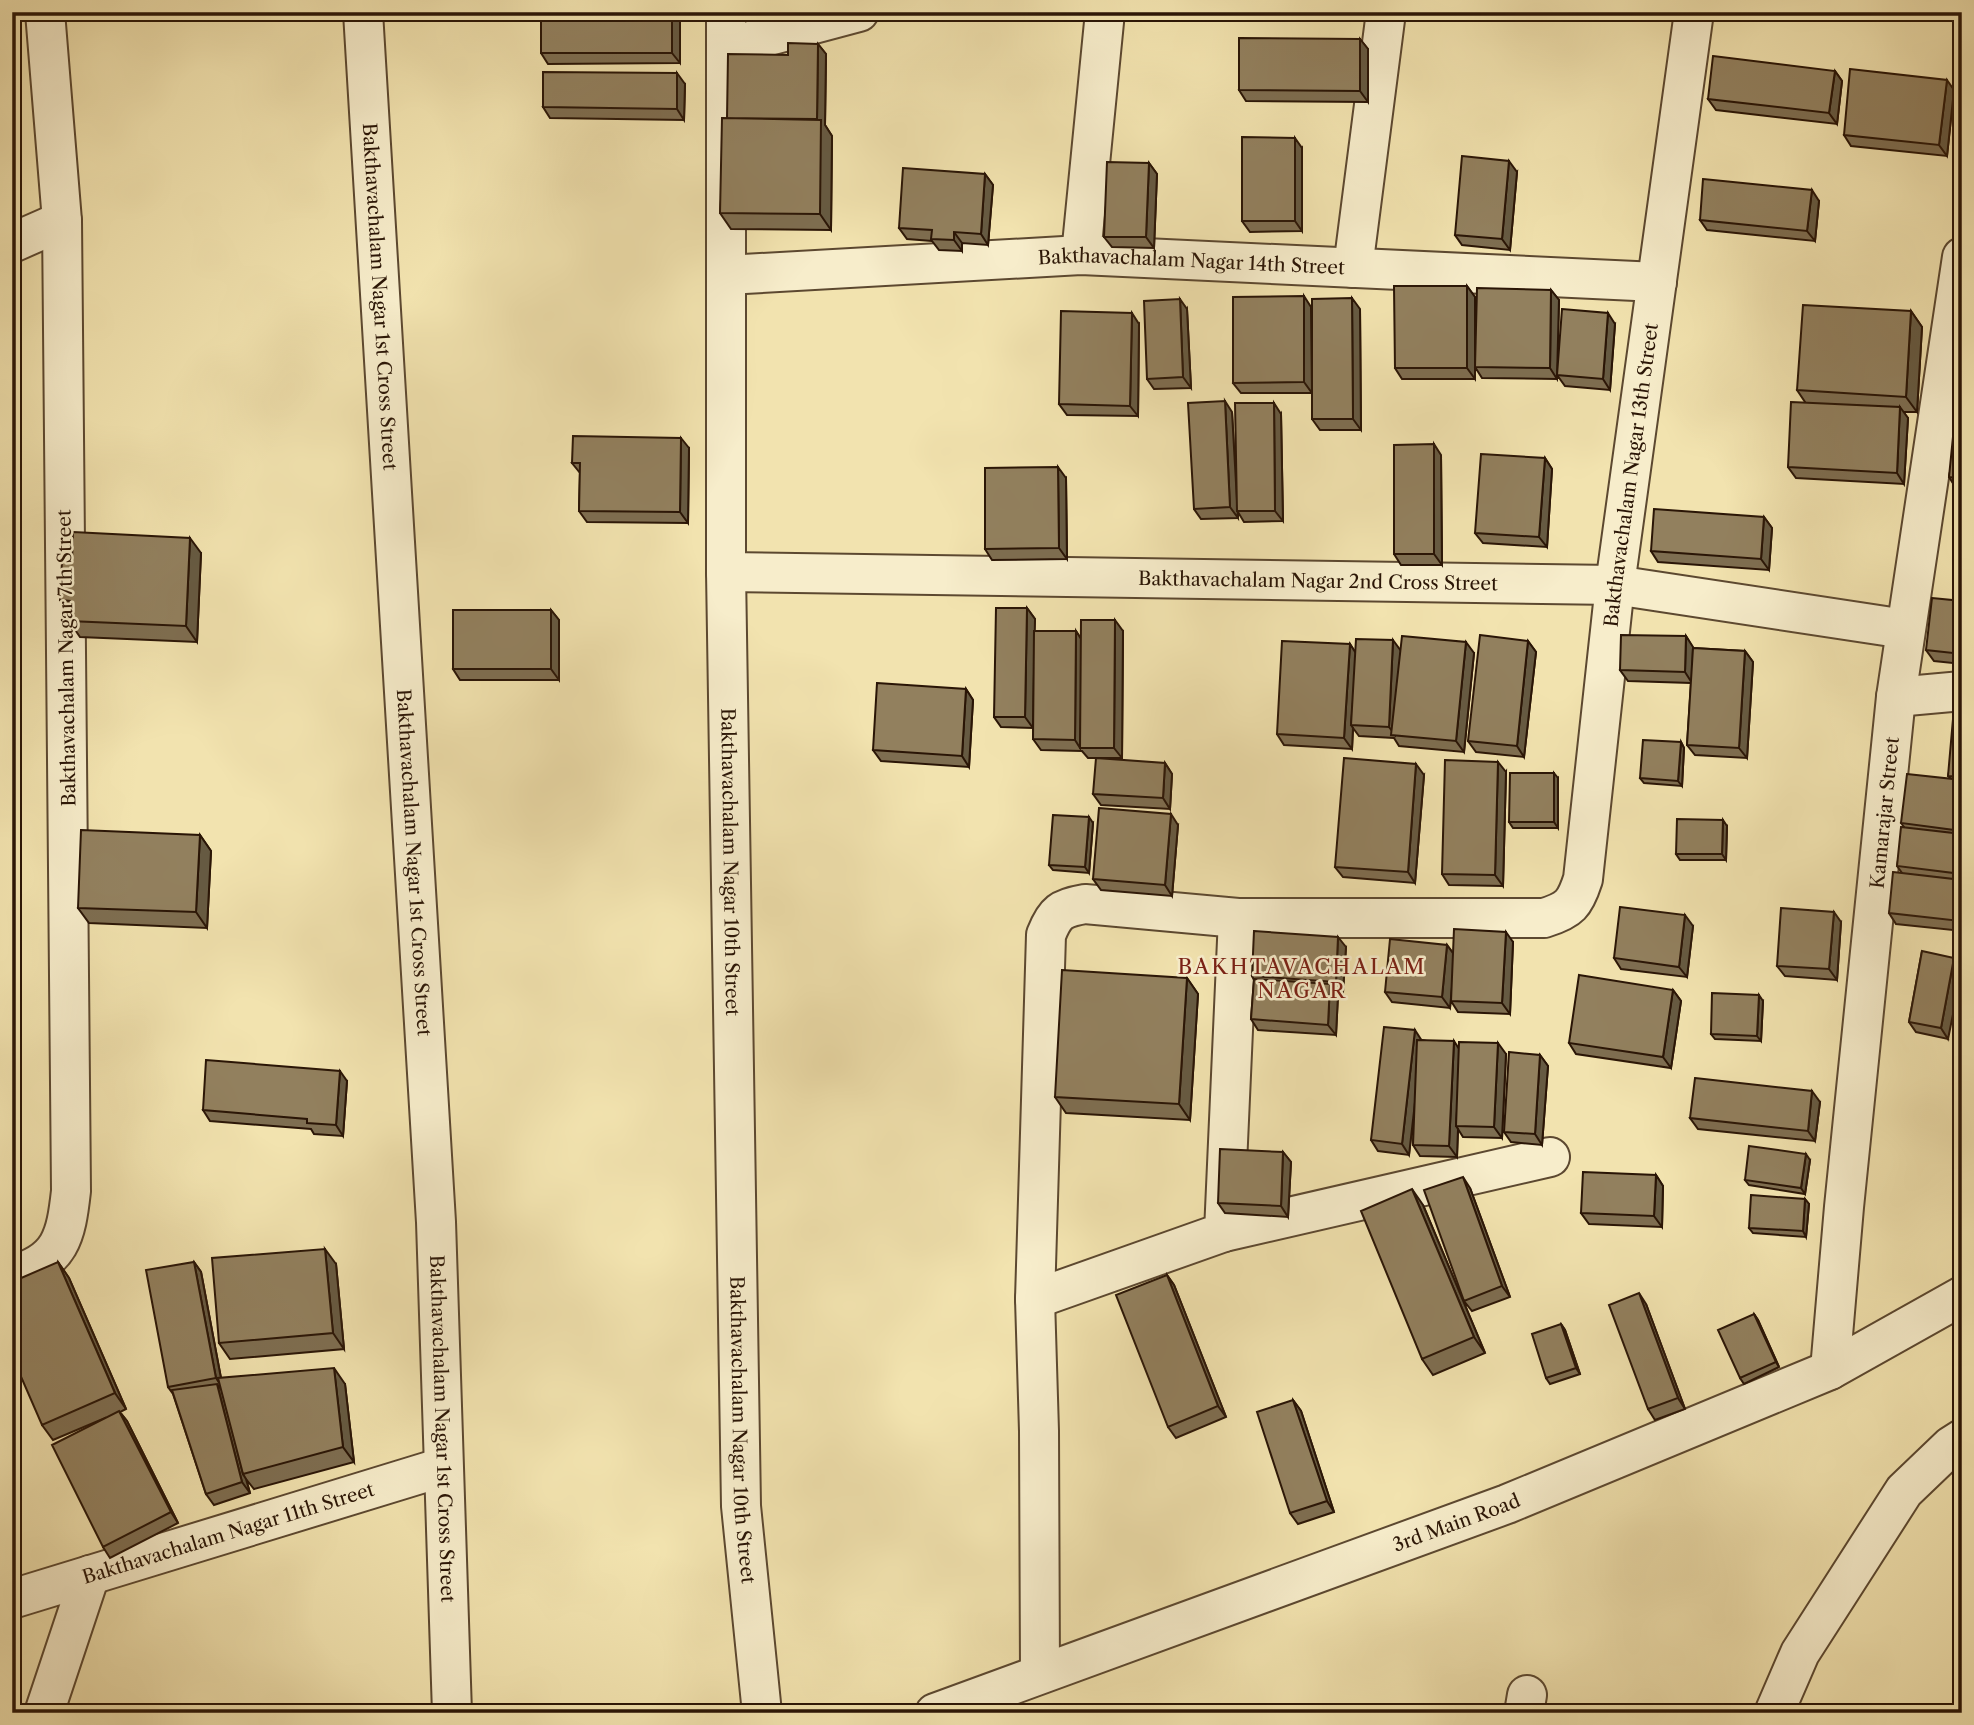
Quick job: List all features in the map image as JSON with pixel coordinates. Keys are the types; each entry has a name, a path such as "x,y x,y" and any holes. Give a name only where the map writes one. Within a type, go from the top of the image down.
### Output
{"street":[{"name":"Bakthavachalam Nagar 7th Street","path":"12,1275 30,1270 58,1248 67,1224 71,1191 62,221 45,12"},
{"name":"Bakthavachalam Nagar 1st Cross Street","path":"363,12 436,1222 452,1713"},
{"path":"726,30 859,12"},
{"path":"1081,255 1105,12"},
{"path":"1353,268 1385,12"},
{"name":"Bakthavachalam Nagar 13th Street","path":"1238,918 1544,918 1563,912 1576,899 1583,879 1615,585 1694,12"},
{"name":"Bakthavachalam Nagar 10th Street","path":"726,30 726,572 741,1506 762,1713"},
{"path":"12,243 62,221"},
{"name":"Bakthavachalam Nagar 14th Street","path":"726,275 1081,255 1657,282"},
{"name":"Kamarajar Street","path":"1830,1370 1896,697 1905,629 1950,414 1962,257"},
{"name":"Bakthavachalam Nagar 2nd Cross Street","path":"726,572 1615,585 1905,629"},
{"path":"1896,697 1962,691"},
{"path":"1040,1673 1039,1431 1035,1299 1046,935 1052,919 1065,907 1085,904 1238,918 1224,1232"},
{"path":"1035,1299 1224,1232 1550,1157"},
{"name":"3rd Main Road","path":"935,1713 1507,1504 1830,1370 1961,1298"},
{"path":"1774,1713 1800,1653 1904,1491 1951,1446 1962,1439"},
{"name":"Bakthavachalam Nagar 11th Street","path":"12,1600 443,1466"},
{"path":"44,1713 90,1575"}],"building":[{"path":"541,12 672,12 672,53 541,53"},
{"path":"1239,38 1360,39 1360,91 1239,90"},
{"path":"788,43 818,44 817,119 727,118 728,54 788,55"},
{"path":"1713,56 1835,71 1829,113 1708,99"},
{"path":"1850,69 1947,80 1939,145 1844,135"},
{"path":"543,72 677,73 677,109 543,107"},
{"path":"722,118 821,120 820,214 720,213"},
{"path":"1242,137 1295,138 1295,221 1242,221"},
{"path":"1462,156 1509,161 1502,239 1455,235"},
{"path":"1107,162 1149,163 1146,237 1104,237"},
{"path":"903,168 985,174 981,234 954,232 954,240 931,239 932,230 899,228"},
{"path":"1703,179 1812,190 1807,231 1700,220"},
{"path":"1394,286 1467,286 1467,368 1395,368"},
{"path":"1477,288 1551,290 1550,368 1475,367"},
{"path":"1304,296 1304,382 1233,383 1233,297"},
{"path":"1352,298 1353,419 1312,419 1312,299"},
{"path":"1180,299 1183,377 1147,379 1144,301"},
{"path":"1803,305 1911,311 1906,397 1797,390"},
{"path":"1562,309 1608,313 1603,379 1557,375"},
{"path":"1061,311 1132,313 1130,406 1059,404"},
{"path":"1225,401 1230,507 1194,509 1188,403"},
{"path":"1791,402 1900,407 1897,473 1788,467"},
{"path":"1235,403 1274,403 1275,511 1237,511"},
{"path":"1956,407 1962,408 1962,479 1949,477"},
{"path":"573,436 681,438 680,512 579,511 580,463 572,463"},
{"path":"1434,444 1434,554 1394,554 1394,445"},
{"path":"1481,454 1545,458 1539,537 1475,533"},
{"path":"1058,467 1059,548 985,549 985,468"},
{"path":"1654,509 1764,517 1761,559 1651,551"},
{"path":"73,532 190,538 186,626 69,621 70,601 60,600 62,561 72,561"},
{"path":"1932,598 1962,601 1962,654 1926,650"},
{"path":"996,608 1027,608 1025,717 994,717"},
{"path":"453,610 551,610 551,669 453,669"},
{"path":"1081,620 1115,620 1114,748 1080,748"},
{"path":"1034,631 1076,631 1075,740 1033,739"},
{"path":"1480,635 1528,641 1517,746 1468,741"},
{"path":"1621,635 1686,636 1685,672 1620,670"},
{"path":"1402,636 1466,642 1456,741 1391,735"},
{"path":"1356,639 1393,640 1389,727 1351,725"},
{"path":"1282,641 1350,644 1344,738 1277,734"},
{"path":"1693,648 1745,651 1739,748 1687,745"},
{"path":"877,683 966,689 962,756 873,750"},
{"path":"1953,719 1962,720 1962,777 1948,776"},
{"path":"1643,740 1681,742 1678,781 1640,778"},
{"path":"1096,758 1165,763 1163,798 1093,794"},
{"path":"1344,758 1416,764 1408,872 1335,867"},
{"path":"1445,760 1498,762 1495,875 1442,874"},
{"path":"1510,773 1554,773 1554,822 1509,822"},
{"path":"1907,774 1962,780 1962,831 1901,823"},
{"path":"1099,808 1171,814 1165,885 1093,879"},
{"path":"1053,815 1089,817 1085,867 1049,865"},
{"path":"1677,819 1723,820 1722,854 1676,854"},
{"path":"1901,827 1962,834 1962,874 1897,866"},
{"path":"81,830 200,835 196,912 78,908"},
{"path":"1893,872 1962,880 1960,921 1889,913"},
{"path":"1620,907 1685,915 1679,967 1614,958"},
{"path":"1781,908 1834,912 1829,969 1777,966"},
{"path":"1454,929 1506,932 1502,1003 1451,1001"},
{"path":"1254,931 1338,937 1336,982 1252,976"},
{"path":"1390,939 1447,945 1442,997 1385,992"},
{"path":"1922,951 1954,958 1941,1028 1909,1022"},
{"path":"1062,970 1187,978 1179,1104 1055,1097"},
{"path":"1579,975 1673,990 1663,1057 1569,1043"},
{"path":"1254,979 1330,984 1328,1025 1251,1019"},
{"path":"1712,993 1759,995 1757,1036 1711,1034"},
{"path":"1384,1027 1415,1030 1402,1144 1371,1140"},
{"path":"1417,1040 1454,1041 1449,1146 1413,1145"},
{"path":"1459,1042 1498,1043 1494,1127 1456,1126"},
{"path":"1509,1052 1540,1055 1535,1134 1504,1132"},
{"path":"206,1060 340,1071 336,1125 307,1123 307,1119 203,1110"},
{"path":"1695,1078 1812,1091 1808,1131 1690,1118"},
{"path":"1749,1146 1806,1154 1801,1188 1745,1180"},
{"path":"1220,1149 1283,1152 1281,1206 1218,1203"},
{"path":"1583,1172 1656,1175 1654,1216 1581,1213"},
{"path":"1463,1177 1502,1286 1464,1301 1424,1190"},
{"path":"1412,1189 1474,1337 1422,1359 1361,1211"},
{"path":"1751,1195 1805,1199 1803,1231 1749,1228"},
{"path":"325,1249 333,1333 219,1343 212,1258"},
{"path":"58,1262 115,1393 42,1425 12,1356 12,1282"},
{"path":"194,1262 216,1378 168,1387 146,1270"},
{"path":"1167,1275 1218,1406 1168,1427 1116,1295"},
{"path":"1639,1293 1678,1398 1648,1409 1609,1305"},
{"path":"1754,1314 1776,1362 1740,1378 1718,1330"},
{"path":"1561,1324 1576,1368 1546,1378 1532,1334"},
{"path":"334,1368 343,1447 243,1474 218,1378"},
{"path":"217,1384 242,1482 206,1494 172,1390"},
{"path":"1293,1400 1327,1501 1290,1513 1257,1412"},
{"path":"119,1411 171,1512 103,1547 52,1445"}],"district":[{"name":"BAKHTAVACHALAM NAGAR","path":"1302,979"}]}
